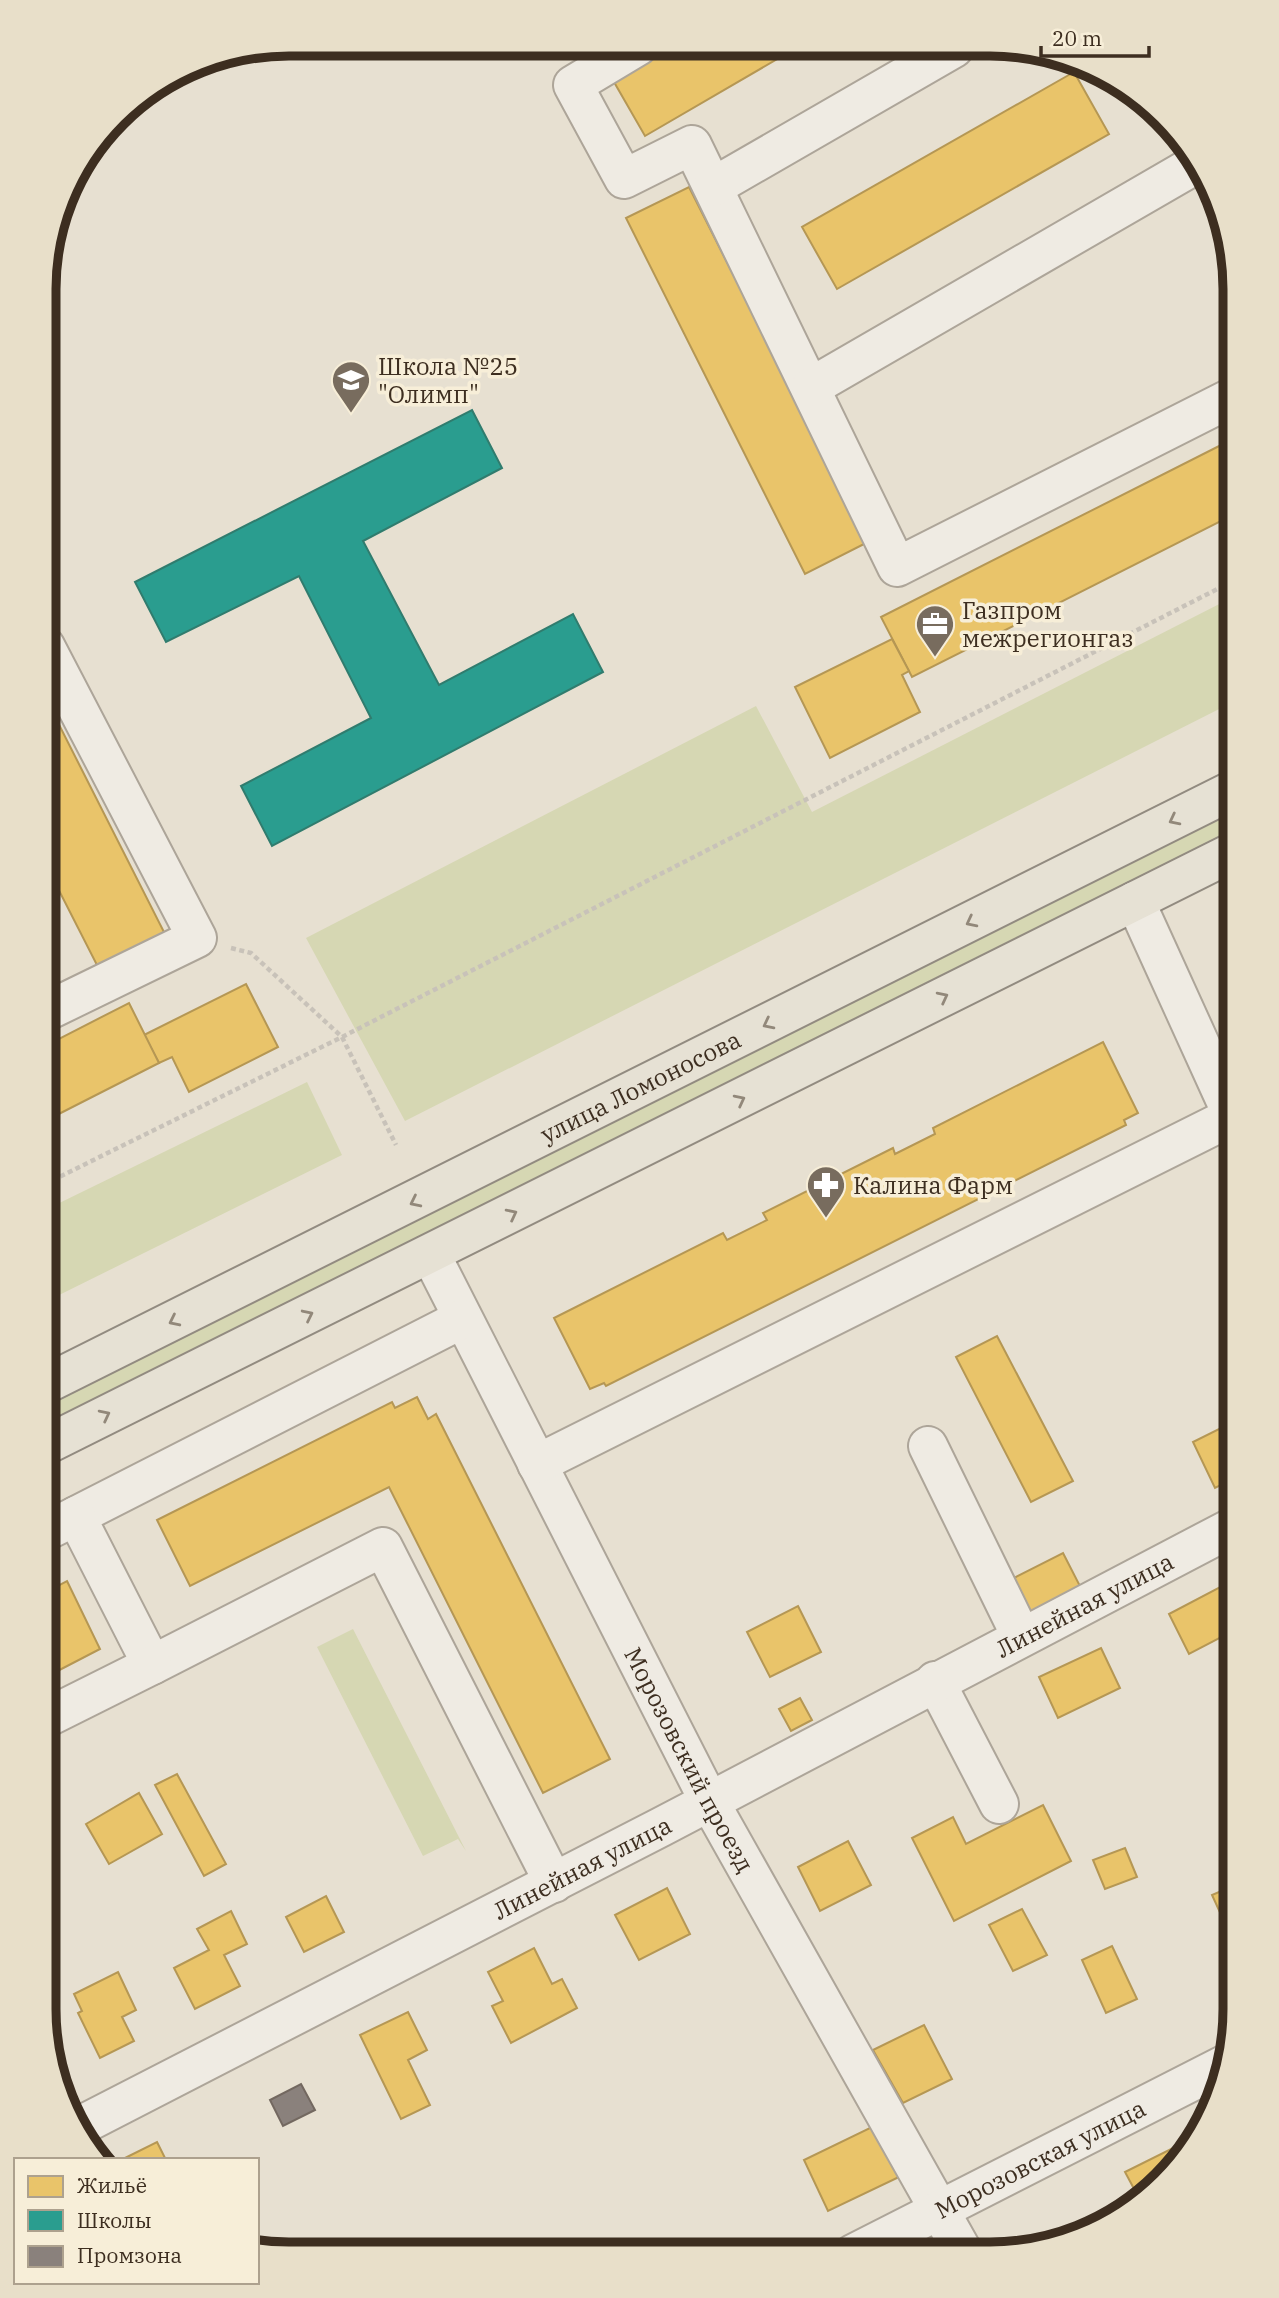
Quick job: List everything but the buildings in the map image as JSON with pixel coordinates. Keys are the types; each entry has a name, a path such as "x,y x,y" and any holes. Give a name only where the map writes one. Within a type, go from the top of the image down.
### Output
{"main road":[{"name":"улица Ломоносова","path":"56,1379 1223,795"},
{"path":"56,1440 1223,857"}],"street":[{"path":"621,56 573,85 624,179 692,145 897,567 1223,402"},
{"path":"713,187 940,56"},
{"path":"811,387 1189,168"},
{"path":"56,667 197,939 56,1007"},
{"path":"1135,901 1223,1094"},
{"path":"537,1464 1223,1123"},
{"name":"Морозовский проезд","path":"431,1255 709,1801 958,2242"},
{"path":"152,1665 60,1524 462,1319"},
{"path":"928,1446 1021,1636"},
{"name":"Линейная улица","path":"86,2123 554,1883 1223,1531"},
{"path":"56,1713 383,1547 554,1883"},
{"path":"935,1681 999,1804"},
{"name":"Морозовская улица","path":"884,2242 941,2209 1215,2070"}],"path":[{"path":"56,1179 342,1037 1223,586"},
{"path":"197,939 251,953 342,1037 396,1145"}],"green space":[{"path":"1223,602 1223,707 405,1121 306,938 756,706 812,812"},
{"path":"1223,815 1223,835 56,1418 56,1398"},
{"path":"307,1082 342,1155 56,1297 56,1205"},
{"path":"353,1629 466,1851 458,1839 423,1856 317,1647"}],"place":[{"name":"Школа №25 \"Олимп\"","path":"351,414"},
{"name":"Газпром межрегионгаз","path":"935,658"},
{"name":"Калина Фарм","path":"826,1219"}]}
